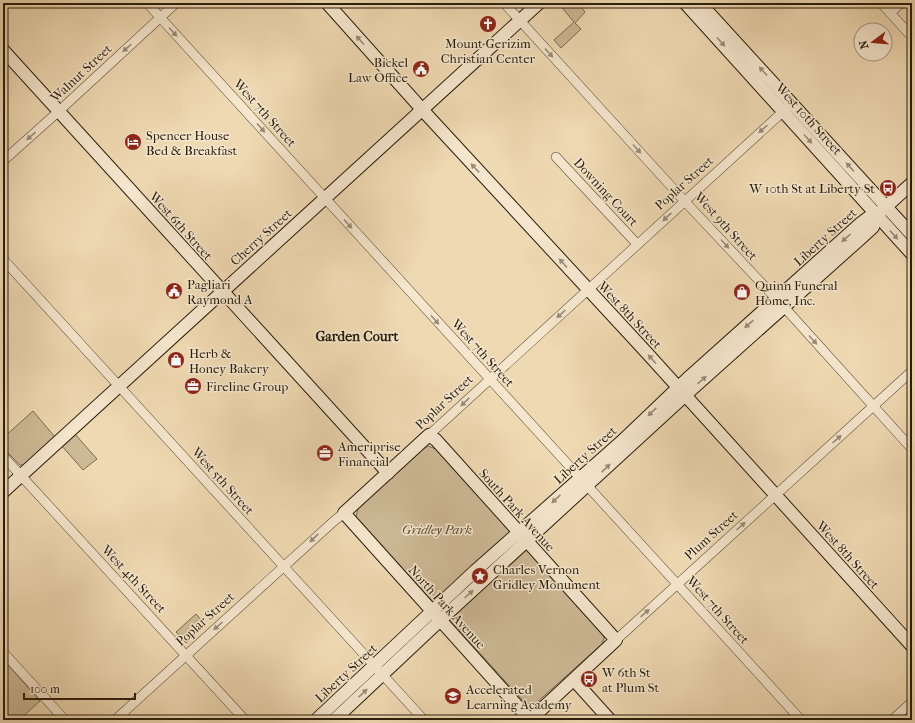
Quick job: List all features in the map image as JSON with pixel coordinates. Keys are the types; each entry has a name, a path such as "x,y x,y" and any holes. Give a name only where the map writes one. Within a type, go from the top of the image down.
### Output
{"street":[{"name":"West 7th Street","path":"147,3 489,380 801,720"},
{"name":"Walnut Street","path":"3,161 176,3"},
{"name":"West 8th Street","path":"327,3 912,646"},
{"name":"West 9th Street","path":"504,3 912,449"},
{"name":"Cherry Street","path":"3,492 539,3"},
{"name":"West 10th Street","path":"685,3 705,16 788,107 886,206 912,235"},
{"name":"West 10th Street","path":"700,3 705,16"},
{"path":"881,3 912,37"},
{"path":"890,13 901,3"},
{"name":"West 6th Street","path":"3,50 388,473"},
{"name":"West 10th Street","path":"788,107 876,215 912,254"},
{"name":"Poplar Street","path":"115,720 334,520 344,513 388,473 684,200 788,107"},
{"name":"Downing Court","path":"556,156 637,244"},
{"name":"Liberty Street","path":"316,720 379,670 583,482 621,442 681,392 780,304 873,227 876,215 912,183"},
{"name":"West 5th Street","path":"3,259 424,720"},
{"name":"Plum Street","path":"530,720 677,584 912,371"},
{"name":"South Park Avenue","path":"429,435 436,440 616,640"},
{"name":"West 4th Street","path":"3,456 245,720"},
{"name":"North Park Avenue","path":"344,513 530,720"},
{"path":"3,652 65,720"},
{"name":"Liberty Street","path":"334,720 379,670"},
{"path":"574,680 610,720"},
{"path":"892,720 912,702"}],"green space":[{"path":"558,3 578,3 585,12 575,23 581,29 561,48 554,40 574,22"},
{"path":"33,411 55,437 25,465 20,465 3,448 3,438"},
{"path":"74,433 97,459 83,470 61,445"},
{"name":"Gridley Park","path":"428,446 436,449 603,633 604,638 602,644 535,704 524,702 356,517 358,509"},
{"path":"196,614 206,625 186,643 176,632"},
{"path":"3,659 40,701 19,720 3,720"}],"place":[{"name":"Mount Gerizim Christian Center","path":"488,24"},
{"name":"Bickel Law Office","path":"421,69"},
{"name":"Spencer House Bed & Breakfast","path":"133,142"},
{"name":"W 10th St at Liberty St","path":"888,188"},
{"name":"Pagliari Raymond A","path":"174,291"},
{"name":"Quinn Funeral Home, Inc.","path":"742,292"},
{"name":"Herb & Honey Bakery","path":"176,360"},
{"name":"Fireline Group","path":"193,386"},
{"name":"Ameriprise Financial","path":"325,453"},
{"name":"Charles Vernon Gridley Monument","path":"480,576"},
{"name":"W 6th St at Plum St","path":"589,679"},
{"name":"Accelerated Learning Academy","path":"453,696"}],"district":[{"name":"Garden Court","path":"357,336"}]}
